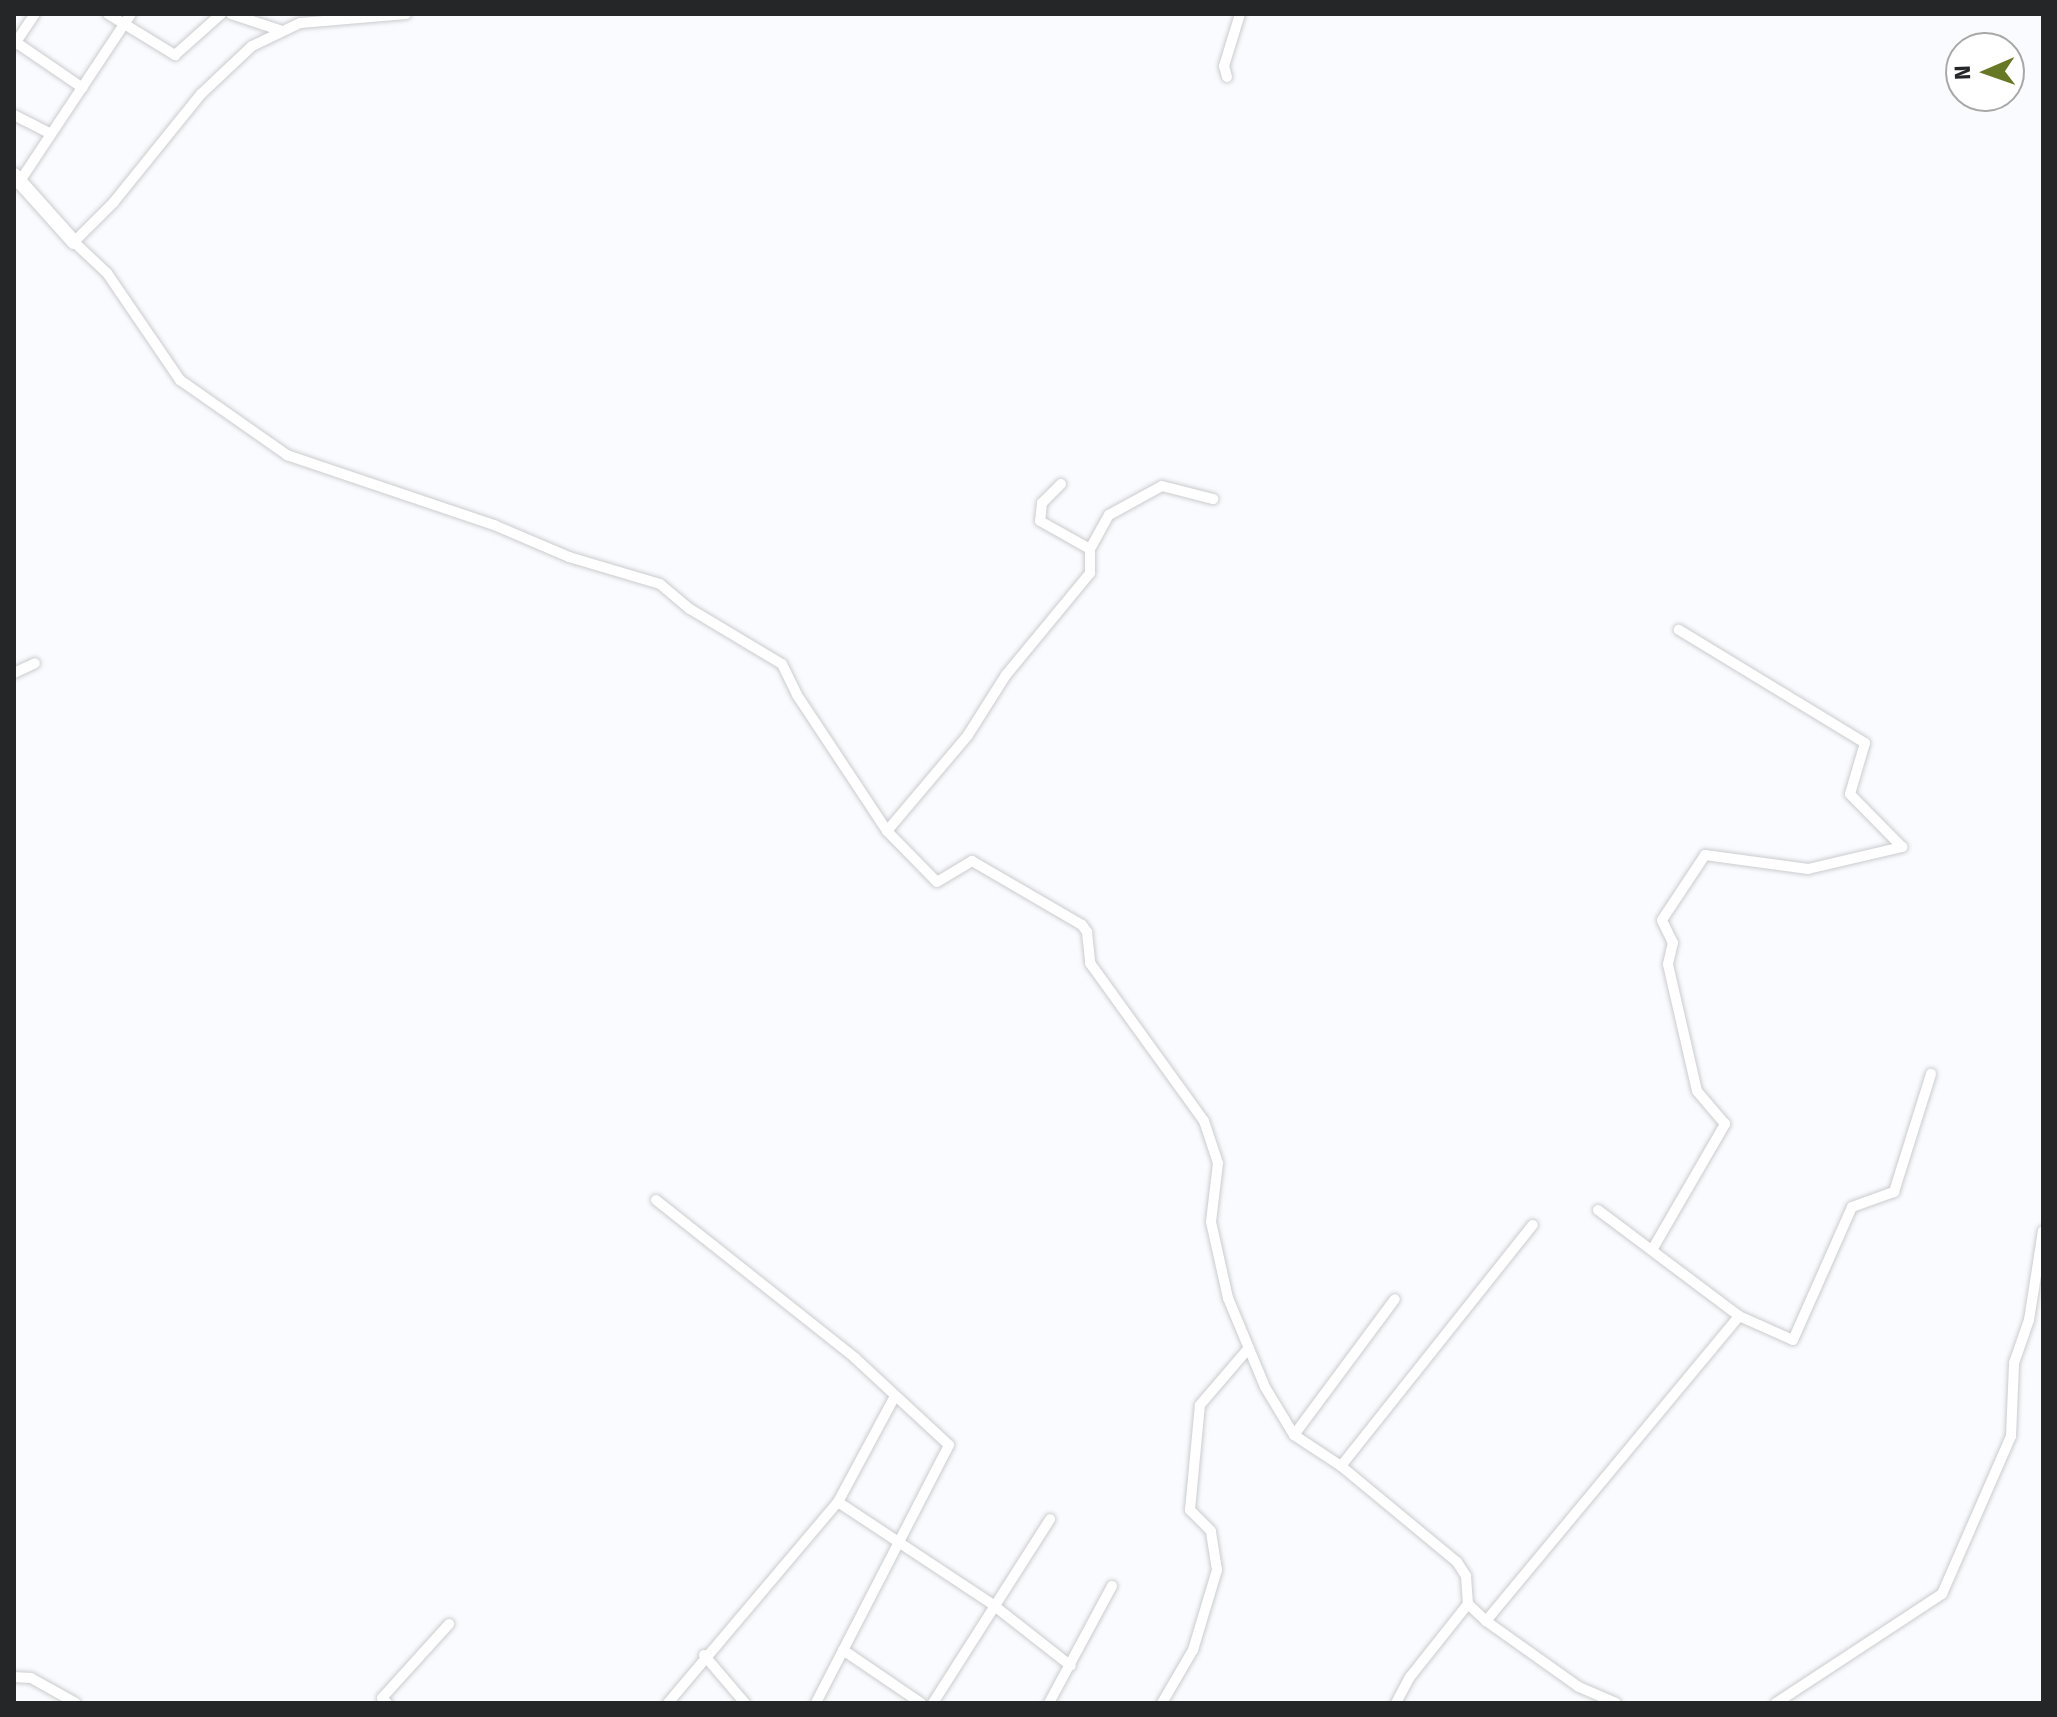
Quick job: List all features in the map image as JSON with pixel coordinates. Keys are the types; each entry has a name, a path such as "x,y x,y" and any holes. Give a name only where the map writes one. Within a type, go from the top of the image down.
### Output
{"street":[{"path":"35,14 14,42 83,88"},
{"path":"108,14 175,55 221,14"},
{"path":"131,14 83,88 16,180 107,273 180,380 287,455 494,525 569,557 660,584 690,609 782,664 797,695 887,831 937,882 972,861 1087,932 1090,963 1204,1121 1218,1163 1211,1222 1228,1298 1248,1349 1294,1435 1341,1466 1457,1562 1466,1576 1468,1604 1486,1621 1579,1687 1616,1703"},
{"path":"231,14 279,30"},
{"path":"74,242 114,202 201,94 252,46 279,30 300,23 406,14"},
{"path":"1227,77 1224,66 1240,14"},
{"path":"14,115 49,133"},
{"path":"1061,484 1042,503 1040,521 1090,549"},
{"path":"887,831 968,735 1006,675 1090,573 1090,549 1109,515 1162,486 1213,499"},
{"path":"1652,1250 1725,1124 1697,1091 1668,964 1673,943 1662,920 1705,855 1808,869 1902,847 1850,794 1865,743 1679,630"},
{"path":"14,673 35,663"},
{"path":"1598,1210 1739,1316 1793,1340 1852,1207 1894,1192 1931,1074"},
{"path":"656,1200 855,1358 894,1398 949,1445 896,1542 816,1703"},
{"path":"1341,1466 1533,1225"},
{"path":"1776,1703 1942,1594 2011,1436 2014,1363 2029,1320 2043,1231"},
{"path":"1294,1435 1395,1299"},
{"path":"1486,1621 1739,1316"},
{"path":"1162,1703 1193,1650 1217,1570 1211,1531 1190,1510 1200,1405 1248,1349"},
{"path":"668,1703 704,1655 838,1502 894,1398"},
{"path":"838,1502 992,1604 1071,1666"},
{"path":"933,1703 992,1604 1050,1519"},
{"path":"1049,1703 1112,1586"},
{"path":"1396,1703 1410,1677 1468,1604"},
{"path":"387,1703 382,1698 449,1624"},
{"path":"843,1650 921,1703"},
{"path":"704,1655 745,1703"},
{"path":"14,1677 31,1678 76,1703"}]}
